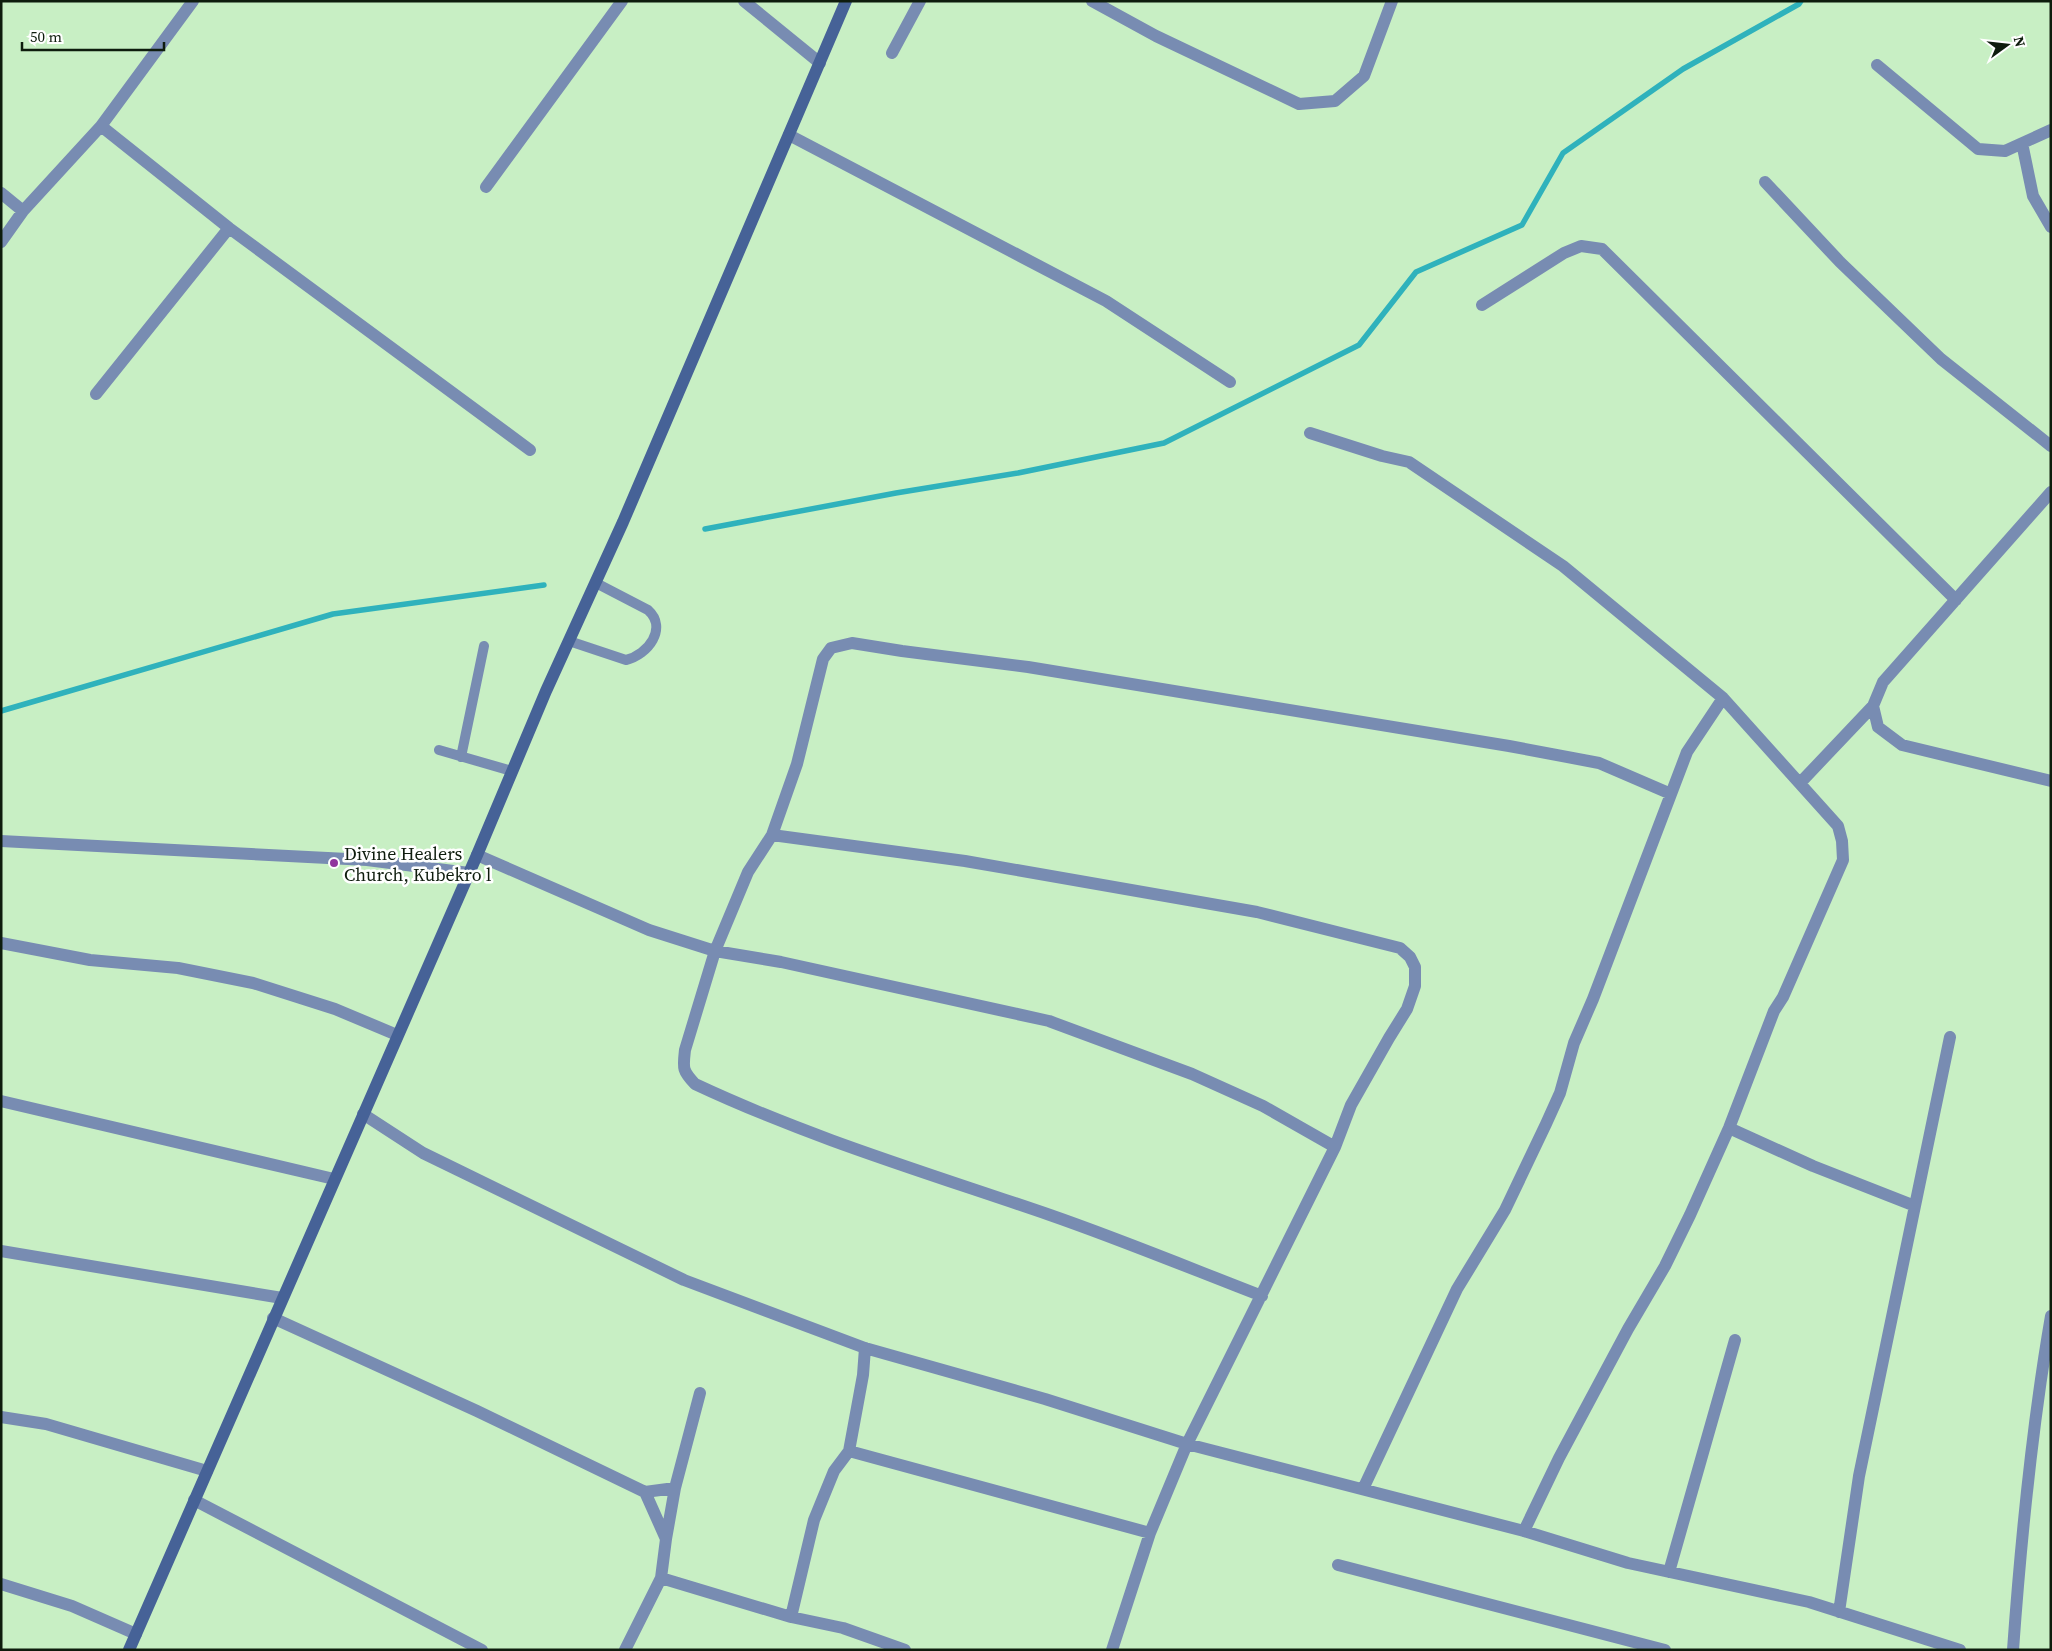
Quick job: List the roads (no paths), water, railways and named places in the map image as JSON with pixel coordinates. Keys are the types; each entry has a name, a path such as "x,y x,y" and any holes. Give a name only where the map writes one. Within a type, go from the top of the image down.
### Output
{"main road":[{"path":"129,1650 512,771 596,583 846,1"}],"street":[{"path":"1,242 23,211 101,126 193,1"},
{"path":"486,187 622,1"},
{"path":"744,1 820,63"},
{"path":"892,54 920,1"},
{"path":"1092,1 1156,36 1298,104 1335,101 1364,76 1392,1"},
{"path":"1877,65 1978,149 2005,151 2051,130"},
{"path":"101,126 230,228 530,450"},
{"path":"789,135 1106,301 1230,382"},
{"path":"2022,143 2033,196 2051,227"},
{"path":"1765,182 1840,262 1941,359 2051,446"},
{"path":"1,193 23,211"},
{"path":"96,394 230,228"},
{"path":"1482,305 1564,253 1581,246 1602,249 1956,600"},
{"path":"1310,433 1382,456 1409,462 1563,566 1723,698 1838,826 1842,841 1843,860 1783,997 1774,1011 1729,1128 1665,1266 1628,1329 1559,1458 1524,1531"},
{"path":"1800,783 1872,706 1883,682 2051,492"},
{"path":"1262,1296 1052,1216 835,1142 747,1108 695,1084 683,1067 685,1050 715,951 748,872 772,835 797,764 824,660 831,648 852,643 902,652 1028,667 1509,746 1599,763 1671,794"},
{"path":"1364,1489 1457,1289 1504,1210 1553,1109 1560,1093 1574,1043 1593,999 1687,752 1723,698"},
{"path":"1872,706 1878,727 1902,745 2051,781"},
{"path":"772,835 965,861 1257,912 1400,948 1410,957 1415,967 1415,986 1407,1009 1351,1105 1336,1147 1187,1444 1150,1533 1112,1650"},
{"path":"1,841 367,860 469,873"},
{"path":"477,855 649,930 715,951 781,962 1049,1021 1192,1074 1262,1106 1336,1147"},
{"path":"1,943 90,960 178,968 253,983 335,1009 397,1036"},
{"path":"1839,1612 1859,1476 1950,1037"},
{"path":"1,1101 334,1179"},
{"path":"363,1114 423,1153 684,1280 865,1348 1045,1400 1187,1444 1524,1531 1628,1563 1809,1602 1960,1650"},
{"path":"1729,1128 1813,1166 1915,1206"},
{"path":"1,1251 282,1298"},
{"path":"2013,1650 2018,1570 2035,1419 2051,1316"},
{"path":"274,1318 477,1411 645,1492 675,1488"},
{"path":"1669,1572 1735,1340"},
{"path":"791,1617 814,1520 834,1471 848,1451 863,1375 865,1348"},
{"path":"625,1650 661,1578 675,1488 700,1393"},
{"path":"1,1417 46,1424 207,1471"},
{"path":"848,1451 1150,1533"},
{"path":"645,1492 666,1539"},
{"path":"194,1500 482,1650"},
{"path":"1338,1564 1666,1650"},
{"path":"661,1578 791,1617 843,1628 905,1650"},
{"path":"1,1584 72,1606 136,1634"}],"lane":[{"path":"569,641 626,660 634,658 644,651 653,640 658,628 654,616 648,610 596,583"},
{"path":"461,756 484,646"},
{"path":"439,750 512,771"}],"waterway":[{"path":"705,529 896,493 1018,473 1164,443 1359,345 1416,272 1522,225 1563,153 1683,69 1799,4 1801,1"},
{"path":"1,711 333,614 544,585"}],"place":[{"name":"Divine Healers Church, Kubekro l","path":"334,863"}]}
